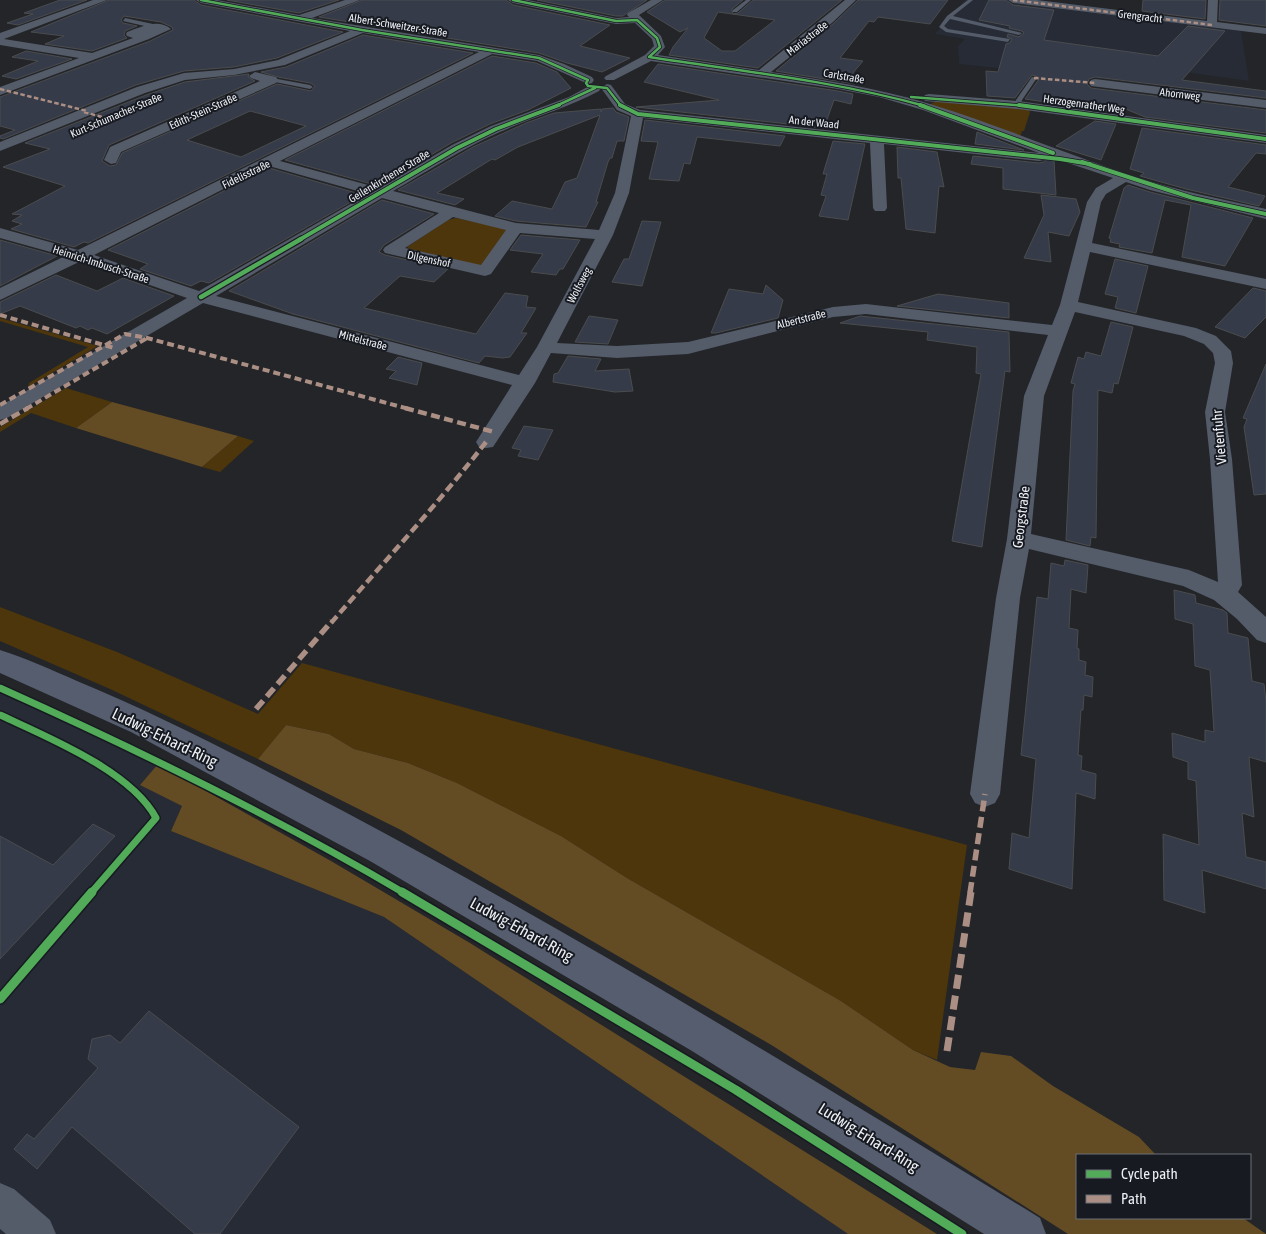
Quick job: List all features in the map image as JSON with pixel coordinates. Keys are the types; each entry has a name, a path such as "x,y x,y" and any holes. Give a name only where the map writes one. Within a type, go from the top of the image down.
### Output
{"main road":[{"name":"Ludwig-Erhard-Ring","path":"0,661 159,732 328,821 588,966 799,1093 1024,1234"}],"street":[{"path":"0,36 102,0"},
{"name":"Albert-Schweitzer-Straße","path":"202,0 362,30 539,58 600,84"},
{"path":"299,19 355,0"},
{"path":"513,0 616,21 637,20"},
{"path":"649,57 660,47 659,42 632,15 658,0"},
{"name":"Mariastraße","path":"761,74 851,0"},
{"name":"Grengracht","path":"1013,0 1266,31"},
{"path":"1212,25 1213,0"},
{"path":"0,91 166,29 153,26"},
{"name":"Kurt-Schumacher-Straße","path":"153,100 188,86 295,59 362,30"},
{"path":"0,42 91,56"},
{"name":"Fidelisstraße","path":"0,296 491,50"},
{"name":"Carlstraße","path":"649,57 838,85 899,98 1036,139 1090,164 1193,198 1266,214"},
{"name":"Geilenkirchener Straße","path":"0,414 457,148 496,129 572,100 649,57"},
{"name":"Kurt-Schumacher-Straße","path":"0,147 141,90 184,77 239,72"},
{"name":"Edith-Stein-Straße","path":"239,72 272,80"},
{"name":"Edith-Stein-Straße","path":"111,160 115,150 272,80"},
{"name":"Ahornweg","path":"1095,83 1266,104"},
{"path":"600,84 622,107"},
{"name":"Herzogenrather Weg","path":"899,98 910,96 1018,106 1047,114 1266,139"},
{"path":"572,100 622,107"},
{"name":"An der Waad","path":"622,107 638,114 988,151 1090,164"},
{"name":"Wolfsweg","path":"486,442 546,347 605,235 622,193 638,114"},
{"name":"Kurt-Schumacher-Straße","path":"86,128 118,115"},
{"path":"877,139 880,208"},
{"name":"An der Waad","path":"988,151 1015,151 1027,148 1036,139"},
{"path":"270,162 516,228 605,235"},
{"name":"Georgstraße","path":"985,794 1008,598 1019,539 1034,396 1069,305 1094,202 1102,191 1124,176"},
{"name":"Dilgenshof","path":"451,212 392,250 485,271 516,228"},
{"name":"Heinrich-Imbusch-Straße","path":"0,233 82,256 201,297"},
{"path":"1084,246 1266,284"},
{"name":"Mittelstraße","path":"201,297 525,383"},
{"name":"Vietenfuhr","path":"1069,305 1190,332 1210,340 1222,351 1224,363 1215,412 1221,459 1230,585 1223,594"},
{"name":"Albertstraße","path":"546,347 578,351 628,353 688,348 834,312 866,309 1058,331"},
{"path":"1019,539 1189,579 1223,594 1246,612 1266,633"},
{"path":"0,1204 36,1234"}],"lane":[{"path":"735,11 749,0"},
{"path":"971,0 949,17 941,26 946,30 1008,40"},
{"path":"949,17 1019,33"},
{"path":"125,20 153,26"},
{"path":"1018,106 1019,100 1034,78"},
{"path":"272,80 310,87"}],"shaded area":[{"path":"965,0 987,0 1241,31 1249,81 1077,57 1053,74 959,64 958,46 965,39 935,34"},
{"path":"936,101 1028,109 1030,112 1020,137 929,105"},
{"path":"456,218 508,229 483,266 414,252 407,247 448,220"},
{"path":"0,318 98,346 28,387 29,383 88,347 0,321"},
{"path":"66,388 112,402 76,428 31,413 0,432 0,427"},
{"path":"112,402 238,436 202,467 76,428"},
{"path":"238,436 254,441 220,472 202,467"},
{"path":"0,607 117,652 258,714 302,663 967,845 937,1060 913,1050 841,1001 627,878 561,836 457,783 408,763 354,749 329,734 286,725 258,759 110,689 0,641"},
{"path":"0,693 158,764 140,785 182,806 171,831 384,917 848,1234 0,1234"},
{"path":"286,725 329,734 354,749 408,763 457,783 561,836 627,878 841,1001 913,1050 950,1067 975,1070 981,1052 1011,1056 1053,1086 1139,1137 1155,1154 1076,1154 1076,1219 1244,1219 1266,1234 1068,1234 773,1046 401,830 258,759"},
{"path":"158,764 331,861 470,943 937,1234 848,1234 384,917 171,831 182,806 140,785"}],"building":[{"path":"60,0 87,0 18,25 7,23 33,14 24,13"},
{"path":"109,0 194,0 201,5 343,32 277,58 234,67 184,71 136,85 3,139 0,138 0,136 15,130 0,126 0,97 150,41 173,30 172,27 161,22 124,16 121,20 123,23 137,26 125,31 124,35 127,38 92,51 45,44 64,36 31,32"},
{"path":"227,0 339,0 299,13"},
{"path":"362,0 506,0 513,5 610,25 580,46 630,58 602,72 539,53 319,17"},
{"path":"537,0 647,0 623,16 616,16"},
{"path":"665,0 743,0 732,9 733,14 738,13 753,0 842,0 758,68 669,55 688,28 680,32 647,12","holes":["718,12 775,20 735,51 722,51 704,38"]},
{"path":"858,0 948,0 930,24 878,17 874,22 869,21 840,58 863,61 852,74 857,74 855,84 776,71 834,23"},
{"path":"989,0 1006,0 1013,5 1054,10 1044,40 1158,56 1188,26 1225,31 1182,80 1266,91 1266,98 1095,77 1089,79 1087,84 1091,88 1266,110 1266,133 1145,117 1123,108 1120,113 1025,99 1039,79 1032,75 1015,98 987,96 986,71 998,72 1006,44 1010,43 1012,39 1007,37 1008,34 1019,37 1024,33 1009,28 1010,26 979,20"},
{"path":"1143,0 1206,0 1205,19 1142,11"},
{"path":"1220,0 1266,0 1266,26 1219,20"},
{"path":"363,35 473,53 88,243 84,242 74,247 11,229 22,224 12,221 22,215 12,214 65,186 3,167 50,149 25,143 146,95 185,82 249,74 248,77 255,81 109,145 102,161 110,166 116,165 122,153 277,84 311,91 315,86 310,83 261,72 286,67","holes":["250,111 306,126 241,157 187,140"]},
{"path":"26,51 72,59 16,79 2,76 38,61 12,57"},
{"path":"492,56 536,63 557,72 571,88 528,110 490,124 451,143 379,186 285,160"},
{"path":"658,64 853,94 851,104 834,100 824,128 636,107 719,100 644,82"},
{"path":"613,108 616,112 629,117 624,141 617,141 612,158 608,162 596,202 598,202 586,227 516,221 495,216 512,201 552,209 565,182 577,178 600,115 518,147 495,160 492,159 437,193 464,199 455,205 398,190 473,147 526,123 554,113 601,109 601,112 602,109"},
{"path":"645,120 785,136 780,146 697,137 690,164 684,163 679,181 649,179 658,142 641,141"},
{"path":"1095,121 1116,124 1101,160 1056,146"},
{"path":"1142,128 1266,145 1266,154 1256,153 1228,187 1265,196 1259,206 1140,176 1144,173 1130,169"},
{"path":"977,132 987,136 1024,150 975,144"},
{"path":"833,141 865,144 848,220 819,216 826,196 821,195 827,174 823,174"},
{"path":"897,147 937,152 944,187 939,186 935,233 906,229 901,178 898,178"},
{"path":"973,156 1039,163 1044,162 1047,158 1054,160 1056,195 1003,189 1003,168 971,164"},
{"path":"269,168 363,195 209,283 201,281 191,286 140,269 148,264 108,250"},
{"path":"1128,185 1253,218 1225,266 1182,257 1191,205 1165,200 1152,253 1119,247 1120,244 1110,242 1111,239 1109,238 1124,188"},
{"path":"1041,195 1076,199 1080,212 1069,236 1048,232 1051,262 1024,258 1044,215"},
{"path":"382,200 434,214 384,245 379,252 448,269 434,282 400,276 364,308 476,334 505,293 528,296 526,307 536,308 521,333 527,333 510,357 485,356 479,363 293,314 229,291"},
{"path":"642,221 661,222 642,286 612,282 624,259 629,259"},
{"path":"521,235 580,240 563,269 560,269 556,275 531,272 543,254 510,250"},
{"path":"0,240 57,256 0,286"},
{"path":"1115,259 1148,266 1136,313 1115,308 1118,297 1105,294"},
{"path":"56,275 97,291 123,278 174,296 107,334 92,328 88,330 80,326 76,328 20,306 0,314 0,302"},
{"path":"766,285 783,300 778,318 711,333 729,289 763,294"},
{"path":"1253,288 1266,291 1266,317 1245,338 1215,327"},
{"path":"938,294 1009,303 1009,318 897,306"},
{"path":"589,316 618,320 608,344 575,342"},
{"path":"860,316 1009,332 1010,372 1005,371 982,547 952,541 981,374 976,373 977,347 927,340 928,332 840,323"},
{"path":"1111,322 1133,327 1118,384 1114,383 1112,393 1098,390 1096,538 1091,537 1090,546 1066,540 1073,391 1075,384 1071,383 1078,357 1084,359 1086,352 1101,356"},
{"path":"568,356 601,359 595,371 629,369 633,391 615,392 553,382 554,374 558,373"},
{"path":"398,357 422,363 417,385 389,378 396,371 386,369"},
{"path":"1266,364 1266,494 1254,495 1244,427 1247,419 1243,418"},
{"path":"524,426 553,430 538,460 518,456 521,450 512,448"},
{"path":"1065,560 1088,565 1086,593 1071,589 1069,628 1078,630 1077,648 1079,649 1079,660 1086,662 1085,675 1093,677 1092,697 1084,695 1083,710 1081,710 1078,755 1082,756 1081,770 1096,774 1095,799 1076,793 1072,889 1009,869 1012,833 1029,838 1036,759 1021,755 1037,597 1048,599 1051,563 1064,566"},
{"path":"1174,590 1195,595 1196,603 1223,610 1227,613 1228,633 1248,638 1252,681 1264,684 1266,701 1266,762 1249,757 1254,817 1242,813 1246,857 1266,862 1266,889 1202,870 1205,913 1164,900 1163,834 1199,845 1196,781 1188,779 1188,762 1173,757 1172,733 1205,742 1205,730 1214,732 1210,670 1195,666 1193,624 1175,619"},
{"path":"93,824 115,836 0,959 0,836 53,865"},
{"path":"149,1011 299,1127 220,1234 195,1234 72,1127 37,1169 14,1149 27,1134 34,1139 98,1068 88,1059 92,1039 110,1035 120,1043"}],"marked path":[{"path":"1013,0 1212,25"},
{"path":"1034,78 1095,83"},
{"path":"0,89 87,111"},
{"path":"84,112 109,119"},
{"path":"0,315 114,348"},
{"path":"0,405 125,334 147,338 494,432"},
{"path":"0,424 147,338"},
{"path":"256,709 396,547 448,491 486,442"},
{"path":"947,1051 985,794"}],"cycle path":[{"path":"201,0 362,30 539,58 588,80 586,83 588,86 607,88 621,107 638,114 1060,159 1090,164"},
{"path":"513,0 616,21 637,20 657,38 660,47 649,57"},
{"path":"649,57 838,85 881,94 927,107 1053,153"},
{"path":"201,297 457,148 496,129 573,100 595,88"},
{"path":"911,97 1018,105 1266,139"},
{"path":"1082,162 1193,198 1266,214"},
{"path":"0,688 121,742 328,848 736,1090 962,1234"},
{"path":"0,715 71,748 125,783 148,803 156,818 0,999"}]}
